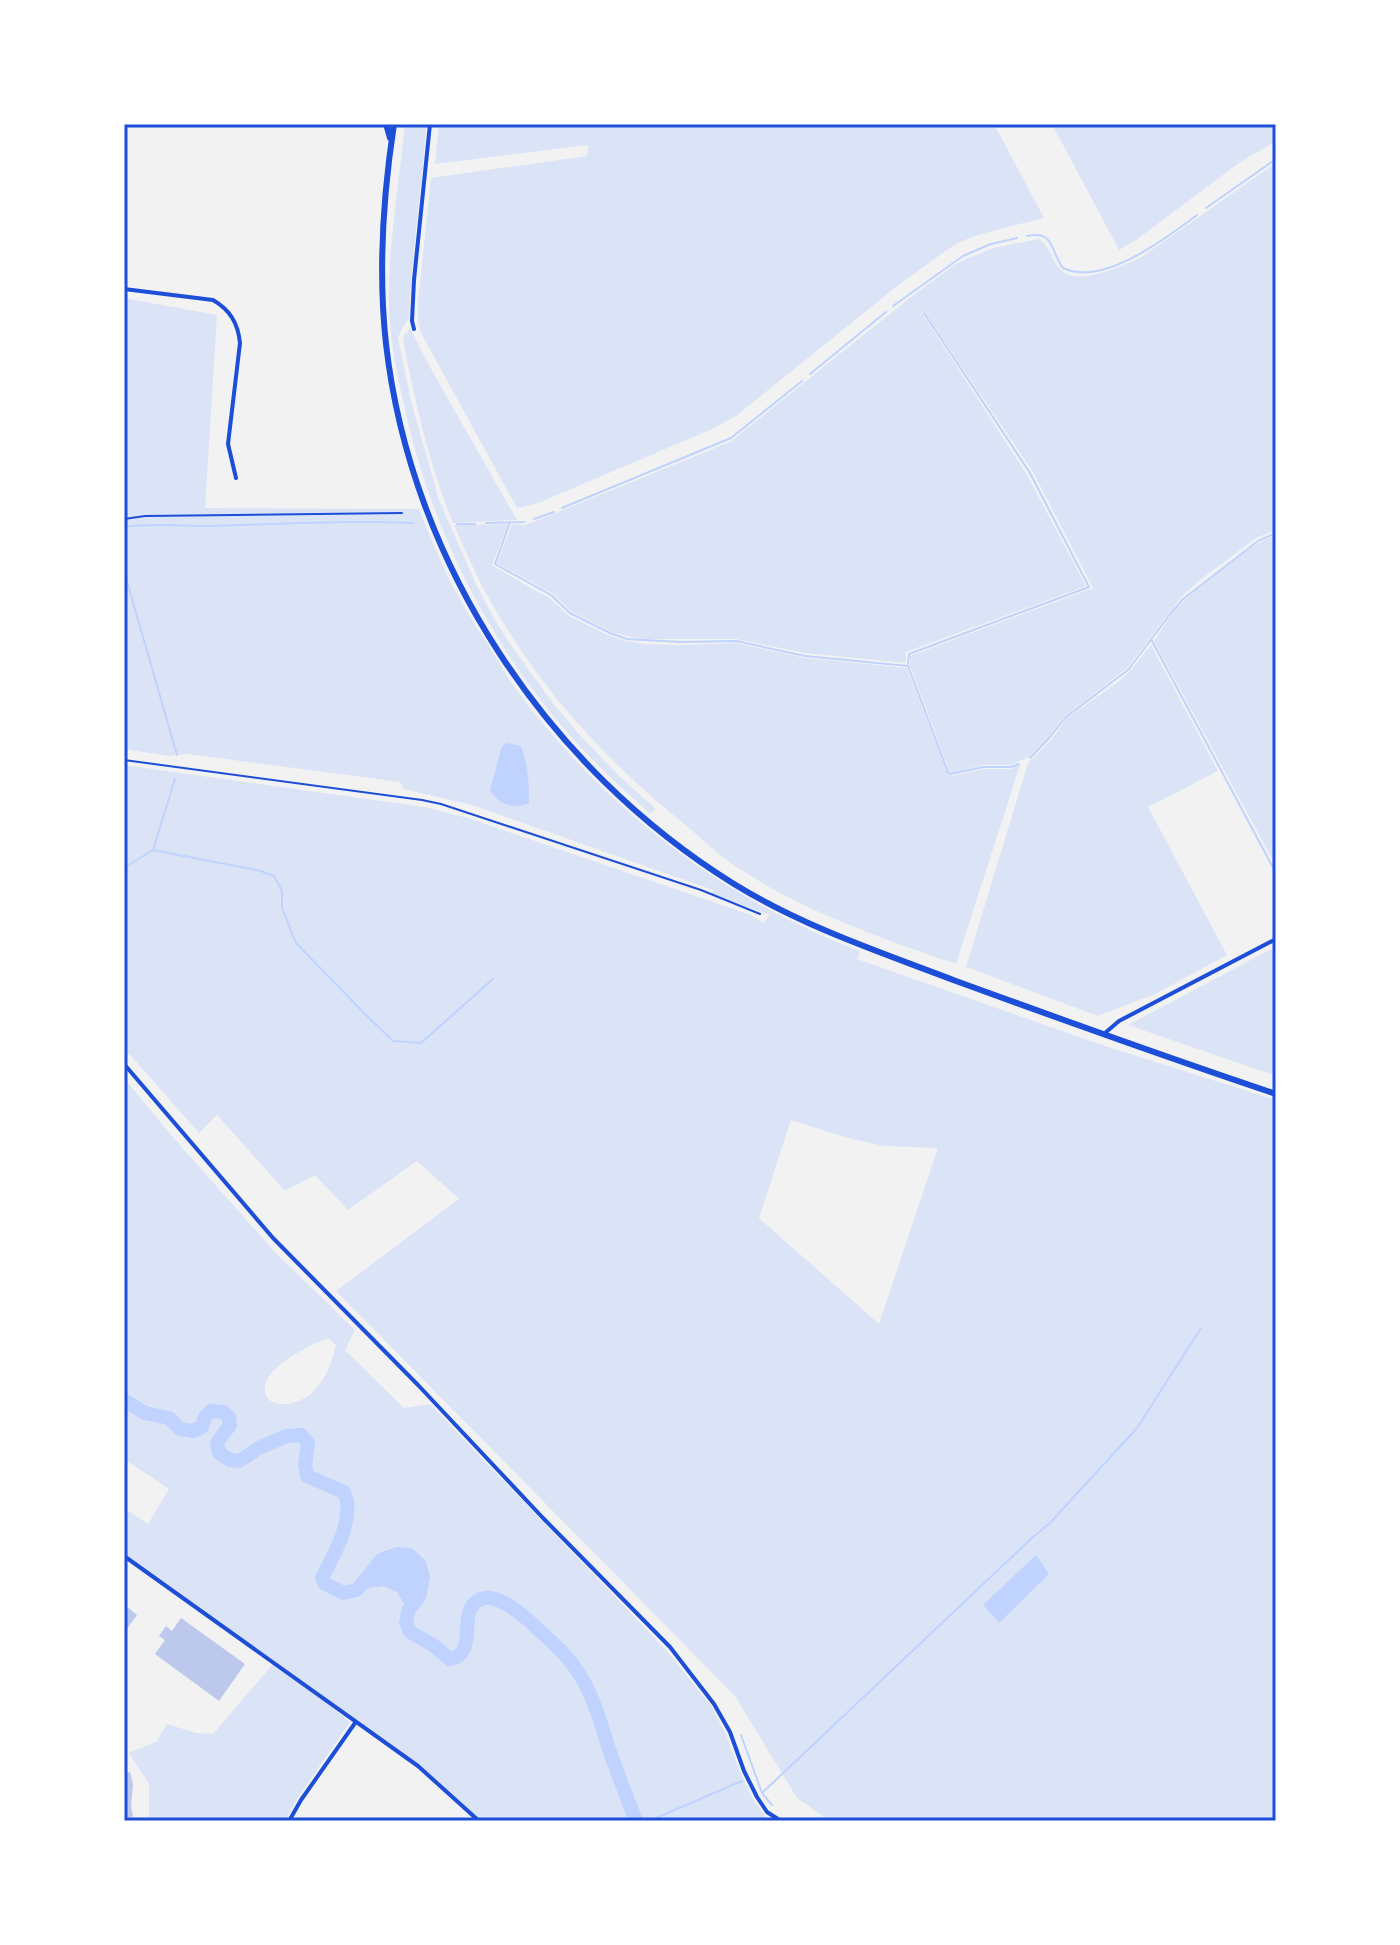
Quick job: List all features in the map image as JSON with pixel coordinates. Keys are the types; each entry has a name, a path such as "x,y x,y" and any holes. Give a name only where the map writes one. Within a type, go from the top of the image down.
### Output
{"main road":[{"path":"386,124 391,142"},
{"path":"394,124 384,222 383,300 393,388 405,440 426,506 463,592 515,676 545,716 593,770 694,858 797,919 858,945 1103,1035 1276,1094"}],"street":[{"path":"414,329 414,280 430,124"},
{"path":"124,289 213,300 233,317 240,343 228,444 236,478"},
{"path":"1103,1035 1119,1021 1276,939"},
{"path":"124,1064 273,1238 670,1647 714,1704 730,1732 757,1797 767,1812 781,1821"},
{"path":"124,1556 418,1766 479,1821"},
{"path":"289,1821 355,1723"}],"path":[{"path":"124,519 145,516 402,513"},
{"path":"124,760 441,804 701,890 760,914"}],"shaded area":[{"path":"405,124 427,124 409,319 398,338 411,401 439,500 475,582 515,651 579,734 656,809 650,814 572,738 516,666 470,588 433,505 404,403 389,314 389,277"},
{"path":"439,124 994,124 1044,218 981,234 948,249 736,416 536,504 517,508 421,333 418,322 431,178 587,156 588,145 435,164"},
{"path":"1052,124 1276,124 1276,141 1239,163 1119,250"},
{"path":"1276,163 1276,530 1256,538 1182,596 1128,667 1064,717 1029,757 1010,765 982,765 952,773 910,666 910,656 1093,588 1033,472 924,311 922,313 1027,475 1086,586 906,652 906,663 805,653 736,639 645,639 627,636 612,632 571,611 553,594 497,563 512,524 524,525 536,521 730,442 954,265 993,248 1039,239 1068,275 1088,276 1111,270 1140,258"},
{"path":"124,298 217,315 205,508 419,509 465,609 510,681 547,729 624,808 712,876 809,930 860,951 857,959 1102,1045 1276,1100 1276,1821 479,1821 418,1766 315,1694 350,1722 285,1821 149,1821 149,1784 129,1753 156,1742 167,1724 196,1733 213,1734 273,1664 124,1556 124,1508 148,1524 169,1489 124,1459 124,1078 273,1250 355,1330 345,1350 404,1408 430,1404 665,1649 712,1707 753,1799 768,1820 824,1817 797,1798 735,1696 336,1291 459,1199 417,1161 348,1210 315,1175 285,1191 217,1115 199,1133 124,1048 124,765 425,807 468,818 751,915 763,923 770,915 712,894 713,890 472,805 404,789 400,782 188,754 169,756 124,749","holes":["791,1120 884,1146 938,1148 879,1324 759,1218","328,1338 336,1345 319,1385 304,1399 294,1403 272,1402 267,1397 265,1387 268,1378 286,1360"]},
{"path":"410,328 517,520 453,523 430,456 412,386 403,340"},
{"path":"508,524 492,565 550,598 569,616 608,635 644,644 736,643 805,658 907,668 947,772 952,776 1020,765 956,964 848,924 796,901 738,868 657,802 599,747 524,655 482,586 454,525"},
{"path":"1276,535 1276,866 1154,641 1171,615 1205,582 1251,548"},
{"path":"1151,645 1218,771 1148,807 1227,955 1155,994 1098,1016 966,967 1028,763 1052,739 1066,719 1118,682"},
{"path":"1276,947 1276,1076 1128,1025 1260,955"}],"water":[{"path":"508,743 521,746 525,760 529,803 518,806 497,799 490,790 502,746"},
{"path":"397,1554 409,1556 421,1567 421,1584 408,1611 397,1592 383,1586 357,1590 381,1560"},
{"path":"1036,1555 1049,1574 999,1623 983,1605"}],"building":[{"path":"124,1604 137,1615 124,1633"},
{"path":"181,1618 245,1664 219,1701 155,1654 165,1640 159,1636 166,1626 172,1631"},
{"path":"130,1772 133,1816 124,1821 124,1773"}],"waterway":[{"path":"1206,208 1276,159"},
{"path":"1027,236 1047,239 1063,268 1079,272 1096,271 1115,266 1152,247 1197,215"},
{"path":"893,306 963,256 991,244 1017,238"},
{"path":"810,374 886,312"},
{"path":"908,664 909,654 1089,587 1030,473 924,313"},
{"path":"562,508 731,438 802,381"},
{"path":"534,519 554,512"},
{"path":"510,522 495,564 551,595 570,613 610,633 627,639 736,641 805,656 908,666 948,772 1019,764"},
{"path":"486,523 524,522"},
{"path":"124,527 413,523"},
{"path":"457,524 475,524"},
{"path":"1030,758 1065,718 1129,669 1183,599 1258,541 1276,533"},
{"path":"124,571 177,755"},
{"path":"1152,641 1276,873"},
{"path":"124,868 153,850 175,779"},
{"path":"153,850 274,876 282,891 282,908 296,943 393,1041 421,1043 493,979"},
{"path":"762,1793 1050,1523 1137,1428 1201,1328"},
{"path":"124,1400 145,1413 169,1418 180,1429 193,1431 202,1427 211,1411 223,1412 229,1417 230,1425 217,1443 219,1453 230,1460 239,1461 286,1436 301,1435 308,1443 307,1476 344,1492 347,1502 345,1524 322,1578 324,1583 343,1593 357,1590 381,1560 397,1554 409,1555 419,1564 423,1577 419,1597 408,1611 406,1623 410,1632 450,1659 459,1655 464,1648 470,1609 475,1602 485,1598 496,1599 527,1619 567,1658 584,1681 636,1821"},
{"path":"741,1735 762,1793 772,1805"},
{"path":"649,1821 742,1781"}]}
